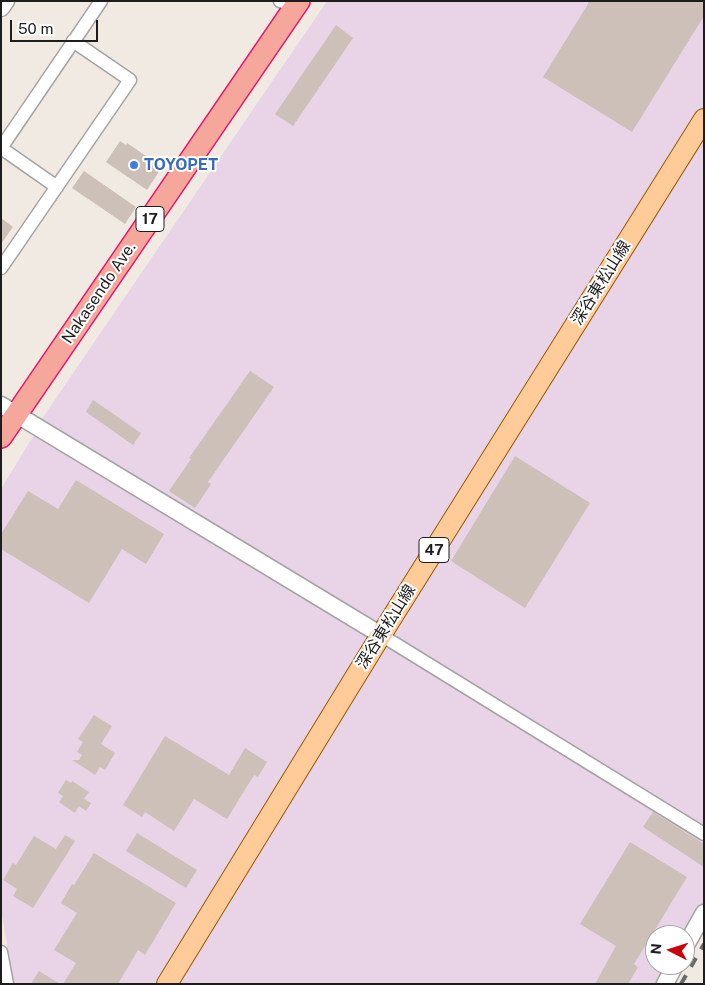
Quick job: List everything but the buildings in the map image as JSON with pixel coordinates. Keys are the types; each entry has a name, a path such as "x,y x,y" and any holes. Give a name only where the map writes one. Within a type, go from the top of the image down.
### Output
{"highway":[{"name":"Nakasendo Ave.","path":"1,437 9,410 291,3"}],"main road":[{"name":"深谷東松山線","path":"167,984 381,635 704,119"}],"street":[{"path":"1,8 6,1"},
{"path":"57,186 1,148 101,1"},
{"path":"1,268 130,80 73,42"},
{"path":"9,410 381,635 704,834"},
{"path":"695,929 704,912"},
{"path":"1,952 7,984"}],"shaded area":[{"path":"327,1 704,1 704,831 39,423"},
{"path":"38,428 704,835 704,913 694,925 645,925 645,975 670,975 665,984 14,984 1,910 1,489"}],"railway":[{"path":"681,984 704,944"}],"place":[{"name":"TOYOPET","path":"134,165"}]}
